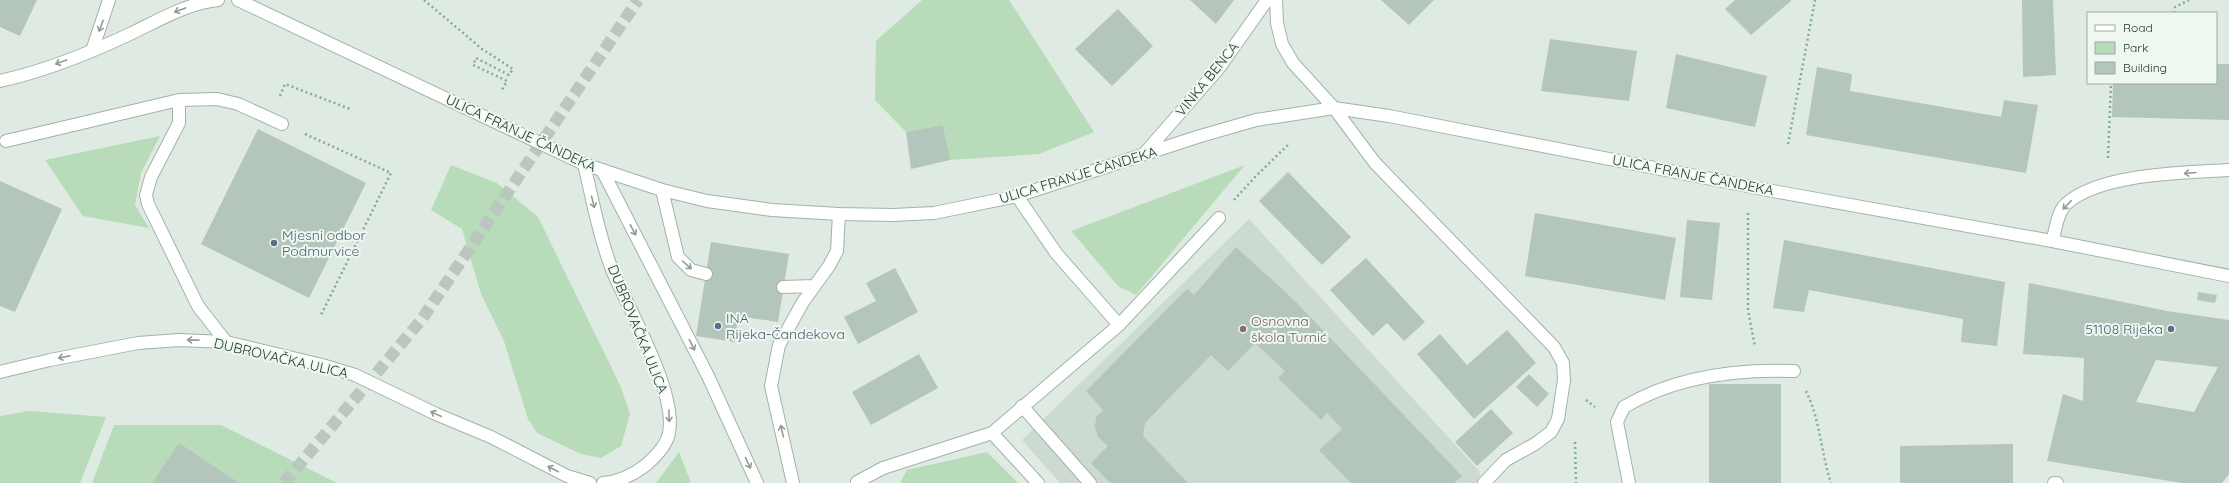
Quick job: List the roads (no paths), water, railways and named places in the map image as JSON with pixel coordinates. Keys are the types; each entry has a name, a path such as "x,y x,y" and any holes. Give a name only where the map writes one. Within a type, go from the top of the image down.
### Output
{"street":[{"path":"92,51 109,0"},
{"path":"0,81 18,77 92,51 163,17 218,0"},
{"name":"ULICA FRANJE ČANDEKA","path":"238,0 584,164 662,190 706,201 772,210 839,214 893,215 934,213 1017,196 1144,154 1256,120 1334,108 1389,116 1778,192 2052,241 2229,276"},
{"name":"VINKA BENCA","path":"1144,154 1219,68 1267,0"},
{"path":"1276,0 1277,23 1282,44 1293,63 1334,108 1375,163 1554,347 1563,363 1564,380 1558,419 1551,432 1535,444 1506,460 1484,483"},
{"path":"6,141 180,100 217,99 238,104 282,124"},
{"path":"180,100 179,123 151,177 146,194 148,204 198,306 226,342"},
{"name":"DUBROVAČKA ULICA","path":"584,164 612,270 663,384 670,410 669,434 656,456 638,472 615,482 603,483"},
{"path":"602,170 708,376 758,483"},
{"path":"2052,241 2060,215 2065,205 2082,193 2096,187 2136,178 2229,170"},
{"path":"662,190 678,257 691,270 706,274"},
{"path":"1017,196 1056,253 1119,325"},
{"path":"793,483 771,386 779,345 803,302 829,266 837,251 839,214"},
{"path":"858,482 883,468 992,433 1119,325 1219,218"},
{"path":"784,287 814,286"},
{"name":"DUBROVAČKA ULICA","path":"0,372 50,360 138,343 179,340 226,342 322,365 355,375 436,414 491,437 567,476 590,483"},
{"path":"1629,483 1617,422 1624,407 1671,386 1714,375 1757,370 1794,371"},
{"path":"1022,406 1090,483"},
{"path":"992,433 1038,483"}],"tunnel":[{"path":"284,483 422,319 638,0"}],"place":[{"name":"Mjesni odbor Podmurvice","path":"274,243"},
{"name":"INA Rijeka-Čandekova","path":"718,326"},
{"name":"Osnovna škola Turnić","path":"1243,329"},
{"name":"51108 Rijeka","path":"2171,329"}]}
